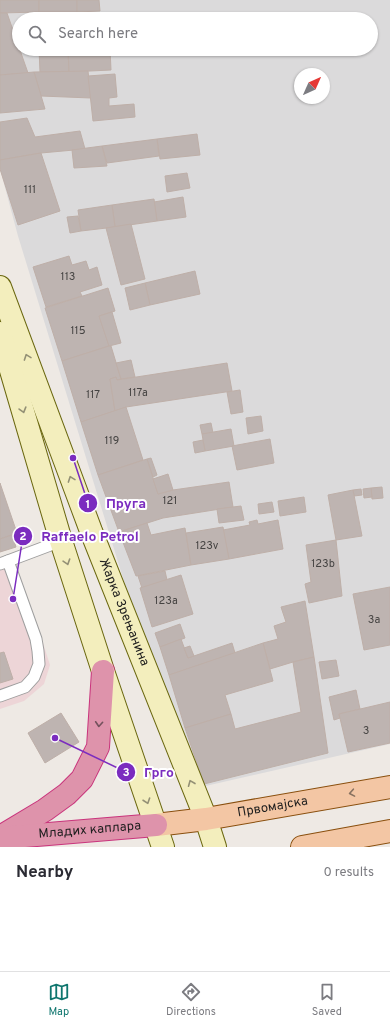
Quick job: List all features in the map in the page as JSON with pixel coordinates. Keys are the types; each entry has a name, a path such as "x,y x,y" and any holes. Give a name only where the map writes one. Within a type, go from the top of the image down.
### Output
{"highway":[{"path":"0,838 45,810 67,794 82,779 98,747 103,671"},
{"name":"Младих каплара","path":"0,838 156,825"}],"main road":[{"name":"Првомајска","path":"156,825 206,819 390,786"},
{"path":"302,847 321,845 390,831"}],"street":[{"name":"Жарка Зрењанина","path":"0,286 91,531 206,819 215,847"},
{"path":"0,333 60,541 163,847"}],"lane":[{"path":"0,696 25,687 34,678 39,664 36,639 4,563 60,541"}],"shaded area":[{"path":"0,0 390,0 390,744 188,790 18,236 0,169"},
{"path":"10,557 41,637 50,665 44,684 24,701 0,709 0,560"}],"building":[{"path":"0,0 39,0 39,12 0,13"},
{"path":"39,0 77,0 77,12 39,12"},
{"path":"77,0 99,0 100,11 77,12"},
{"path":"0,13 7,13 12,27 12,56 22,56 28,73 0,75"},
{"path":"39,56 68,56 69,72 40,72"},
{"path":"68,56 110,56 111,70 69,72"},
{"path":"88,71 91,98 41,96 34,72"},
{"path":"34,72 45,109 0,113 0,75"},
{"path":"115,74 117,97 109,98 109,106 134,104 135,117 93,121 88,76"},
{"path":"27,118 35,137 80,131 85,149 41,153 0,160 0,122"},
{"path":"197,134 200,155 160,159 157,139"},
{"path":"157,139 159,156 107,163 102,146"},
{"path":"102,146 107,166 74,168 72,150"},
{"path":"41,153 60,211 18,225 0,169 0,160"},
{"path":"187,173 190,188 167,192 165,176"},
{"path":"183,197 186,217 157,221 154,202"},
{"path":"154,199 157,221 115,227 112,205"},
{"path":"112,205 115,227 81,231 78,210"},
{"path":"78,216 81,231 70,233 67,217"},
{"path":"131,224 145,279 121,285 106,228"},
{"path":"69,256 72,265 86,261 89,270 97,267 102,285 80,292 82,296 46,307 33,267"},
{"path":"195,271 200,294 150,305 145,283"},
{"path":"145,283 150,305 130,310 125,288"},
{"path":"108,288 115,311 99,316 109,346 62,361 45,308"},
{"path":"112,312 121,343 109,346 99,316"},
{"path":"111,346 121,379 117,380 116,377 110,379 115,411 81,422 62,361"},
{"path":"131,360 135,377 121,379 116,363"},
{"path":"227,363 232,391 126,407 115,411 110,379 116,377 117,380"},
{"path":"240,390 243,412 231,414 227,392"},
{"path":"126,407 143,460 98,475 81,422"},
{"path":"261,416 263,431 248,434 246,418"},
{"path":"211,423 213,433 202,434 200,425"},
{"path":"231,429 234,446 205,451 202,434"},
{"path":"270,439 274,463 237,470 232,446"},
{"path":"203,440 205,451 195,453 193,442"},
{"path":"151,458 157,475 153,477 147,459"},
{"path":"147,459 158,494 173,490 229,482 233,507 163,518 119,532 98,475"},
{"path":"168,474 173,490 158,494 153,479"},
{"path":"0,483 17,533 0,539"},
{"path":"382,487 383,498 372,499 371,488"},
{"path":"371,488 372,497 364,498 363,489"},
{"path":"361,489 362,495 354,496 353,490"},
{"path":"353,490 362,536 336,540 328,495"},
{"path":"304,497 306,512 280,516 278,501"},
{"path":"272,502 274,512 259,514 258,504"},
{"path":"241,506 244,520 219,523 217,509"},
{"path":"257,520 258,524 278,520 283,549 229,559 223,530 250,525 249,522"},
{"path":"147,523 151,535 185,528 191,565 136,576 119,532"},
{"path":"223,527 229,559 191,565 186,533"},
{"path":"12,535 16,547 0,552 0,539"},
{"path":"336,540 342,596 309,603 305,584 311,582 306,545"},
{"path":"165,571 167,580 142,588 138,576"},
{"path":"181,575 193,614 152,627 140,588"},
{"path":"390,587 390,645 364,650 353,594"},
{"path":"305,601 314,657 270,669 263,643 278,639 274,626 286,622 281,607"},
{"path":"180,624 185,638 160,647 155,633"},
{"path":"181,639 188,658 232,643 235,653 169,675 160,647"},
{"path":"263,643 273,681 225,695 231,714 185,728 169,675"},
{"path":"190,646 194,656 188,658 184,648"},
{"path":"4,652 13,679 0,683 0,653"},
{"path":"314,657 328,753 204,784 185,728 231,714 235,729 301,712 293,662"},
{"path":"336,660 339,676 322,679 319,662"},
{"path":"356,690 360,709 339,714 340,718 334,720 329,697"},
{"path":"390,702 390,743 348,752 339,714"},
{"path":"61,713 79,742 45,763 28,733"}],"place":[{"name":"Пруга","path":"73,458"},
{"name":"Raffaelo Petrol","path":"13,599"},
{"name":"Грго","path":"55,738"}]}
